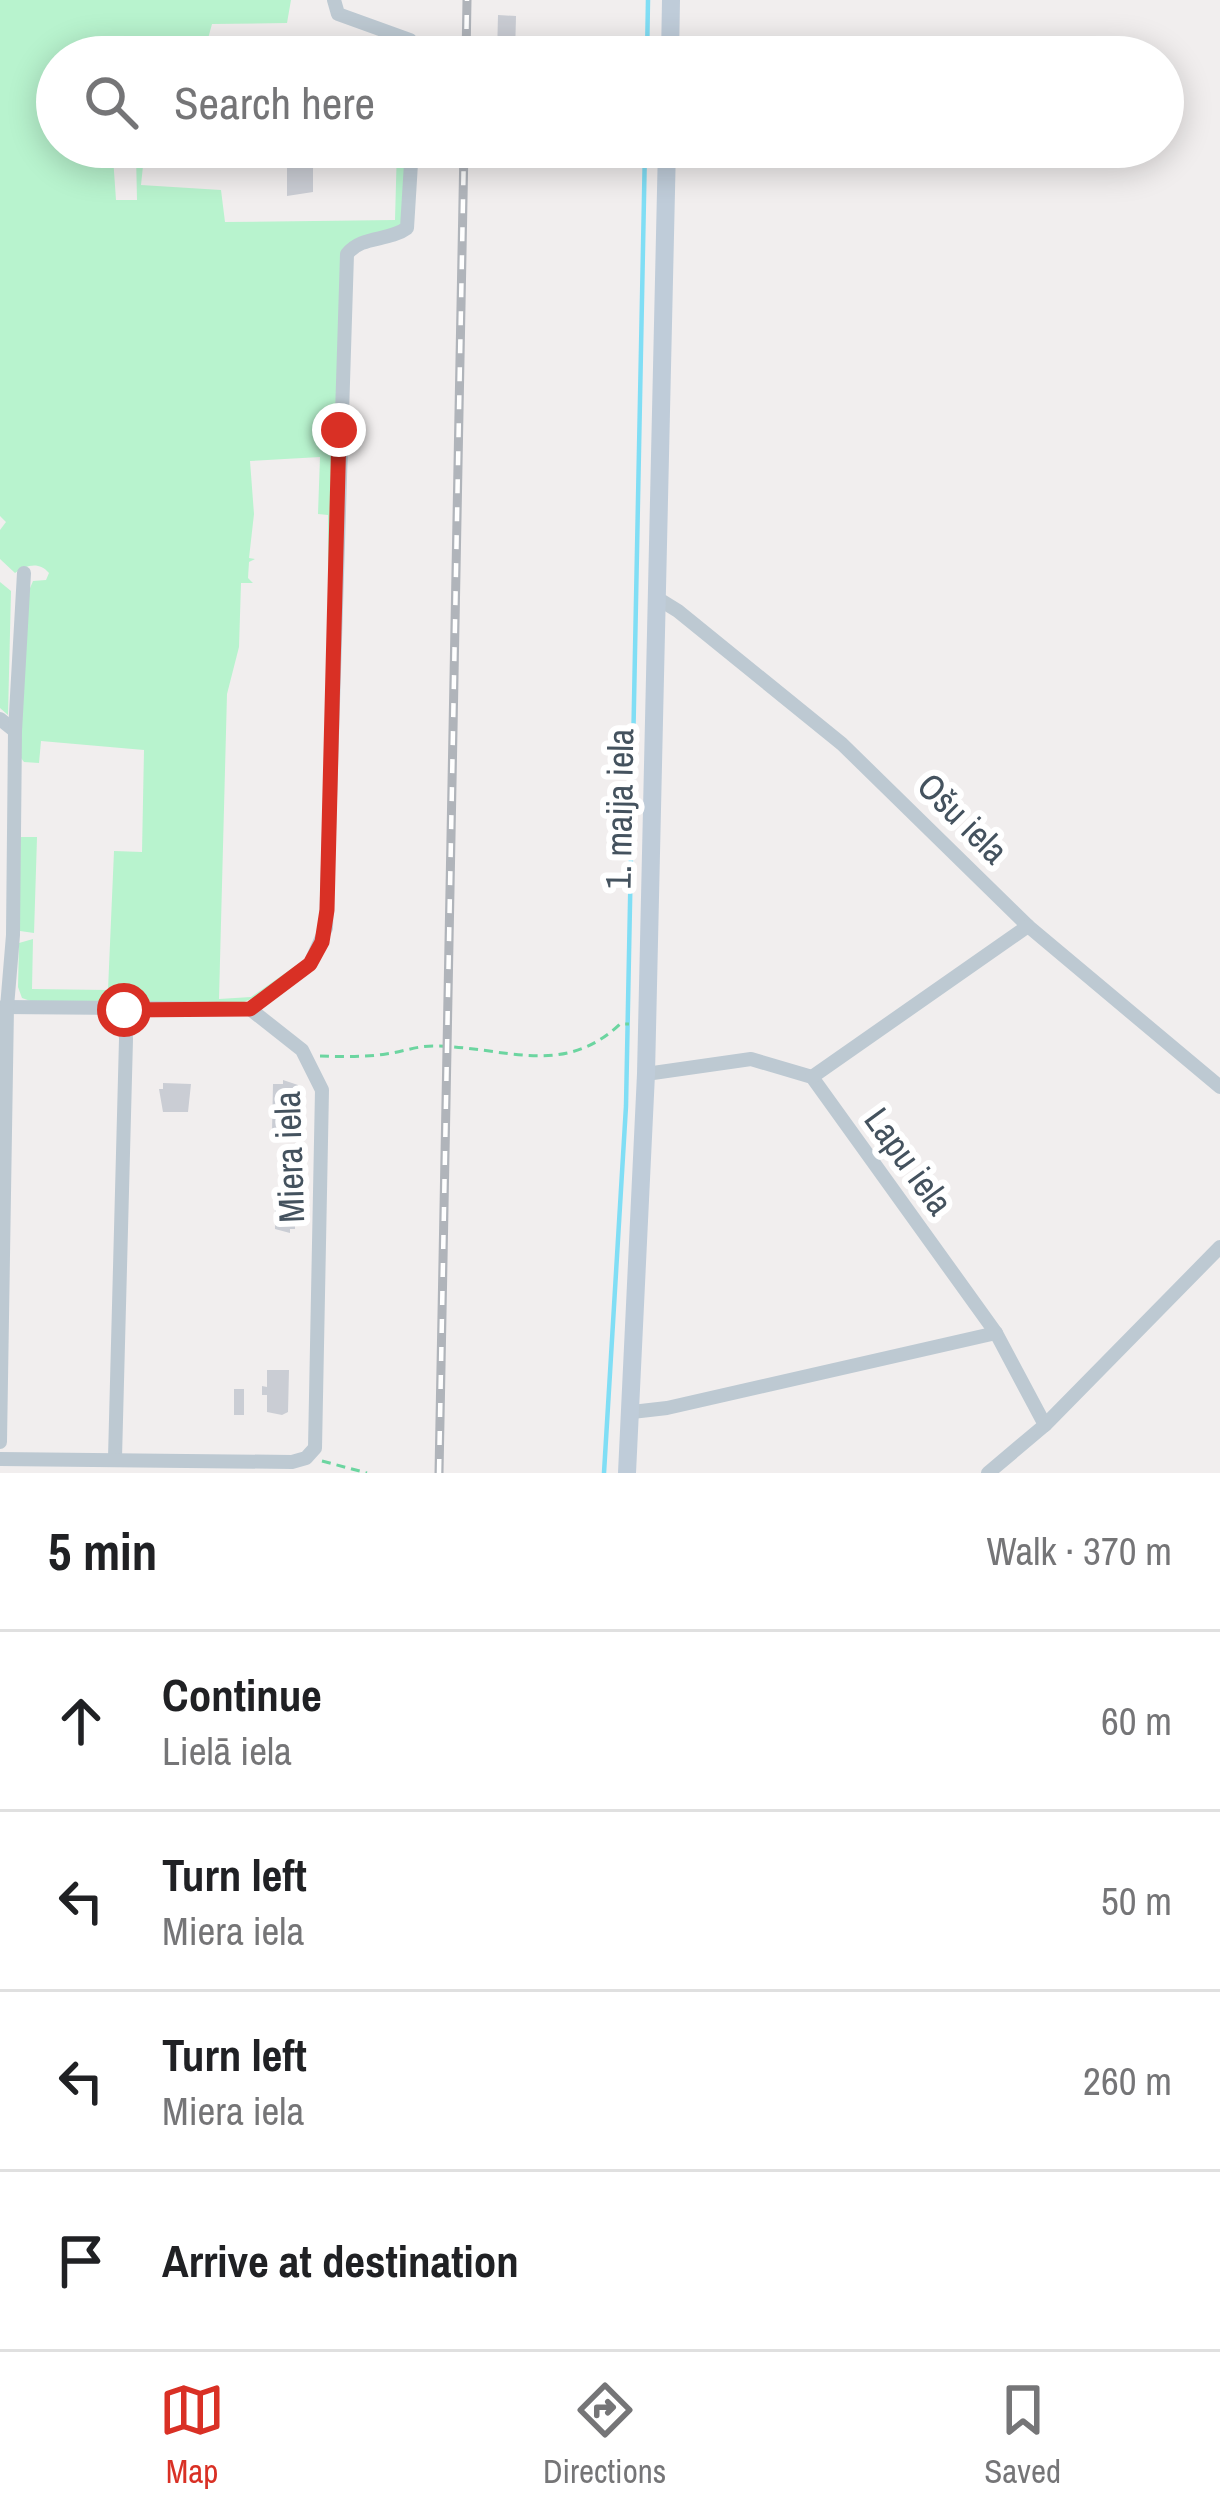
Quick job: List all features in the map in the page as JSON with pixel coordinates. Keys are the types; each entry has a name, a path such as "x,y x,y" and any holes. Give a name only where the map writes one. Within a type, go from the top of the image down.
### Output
{"street":[{"path":"334,0 338,14 399,36"},
{"path":"670,36 671,0"},
{"path":"3,1007 250,1009 310,964 326,928 346,254 364,241 394,237 406,228 410,168"},
{"name":"1. maija iela","path":"627,1473 646,1074 667,168"},
{"path":"0,1442 3,1007 13,935 15,731 24,573"},
{"name":"Ošu iela","path":"657,598 842,744 1028,926 1220,1087"},
{"path":"0,719 15,731"},
{"path":"646,1074 751,1059 812,1077 1028,926"},
{"name":"Miera iela","path":"250,1009 302,1050 318,1076 324,1104 318,1426 311,1454"},
{"path":"115,1458 124,1010"},
{"name":"Lapu iela","path":"812,1077 996,1333 1046,1425"},
{"path":"988,1473 1046,1425 1220,1247"},
{"path":"632,1412 996,1333"},
{"path":"0,1459 292,1462 311,1454"}],"path":[{"path":"302,1050 351,1056 433,1046 560,1057 599,1041 620,1024 634,1024"},
{"path":"311,1454 326,1463 367,1473"}],"green space":[{"path":"0,0 291,0 287,23 212,24 209,36 36,36 36,168 114,168 116,200 137,200 136,168 143,168 141,185 221,190 225,222 395,220 396,168 406,168 402,226 354,240 342,254 328,593 328,515 318,514 320,457 250,461 254,514 249,558 255,559 249,562 248,578 253,583 241,583 239,647 227,694 219,999 251,997 311,955 268,991 242,1003 33,1002 22,998 19,943 33,939 32,989 108,990 114,851 142,852 144,750 41,741 39,763 24,762 18,754 28,593 33,581 46,580 49,573 32,566 15,573 0,559 0,530 6,522 0,516"},
{"path":"0,582 11,591 8,715 0,708"},
{"path":"18,837 37,837 34,933 17,926"}],"building":[{"path":"498,15 516,16 515,36 497,36"},
{"path":"287,168 313,168 313,192 287,196"},
{"path":"283,1080 298,1085 297,1129 272,1131 273,1084 283,1084"},
{"path":"163,1083 191,1084 188,1112 163,1112 159,1089"},
{"path":"275,1196 295,1196 295,1229 290,1233 275,1229"},
{"path":"267,1370 289,1370 288,1412 282,1415 267,1412 262,1386 267,1387"},
{"path":"234,1389 244,1389 244,1415 234,1415"}],"waterway":[{"path":"647,36 648,0"},
{"path":"604,1473 626,1106 645,168"}],"railway":[{"path":"466,36 467,0"},
{"path":"439,1473 464,168"}],"route":[{"path":"124,1010 250,1009 303,970 322,942 327,910 339,430"}]}
